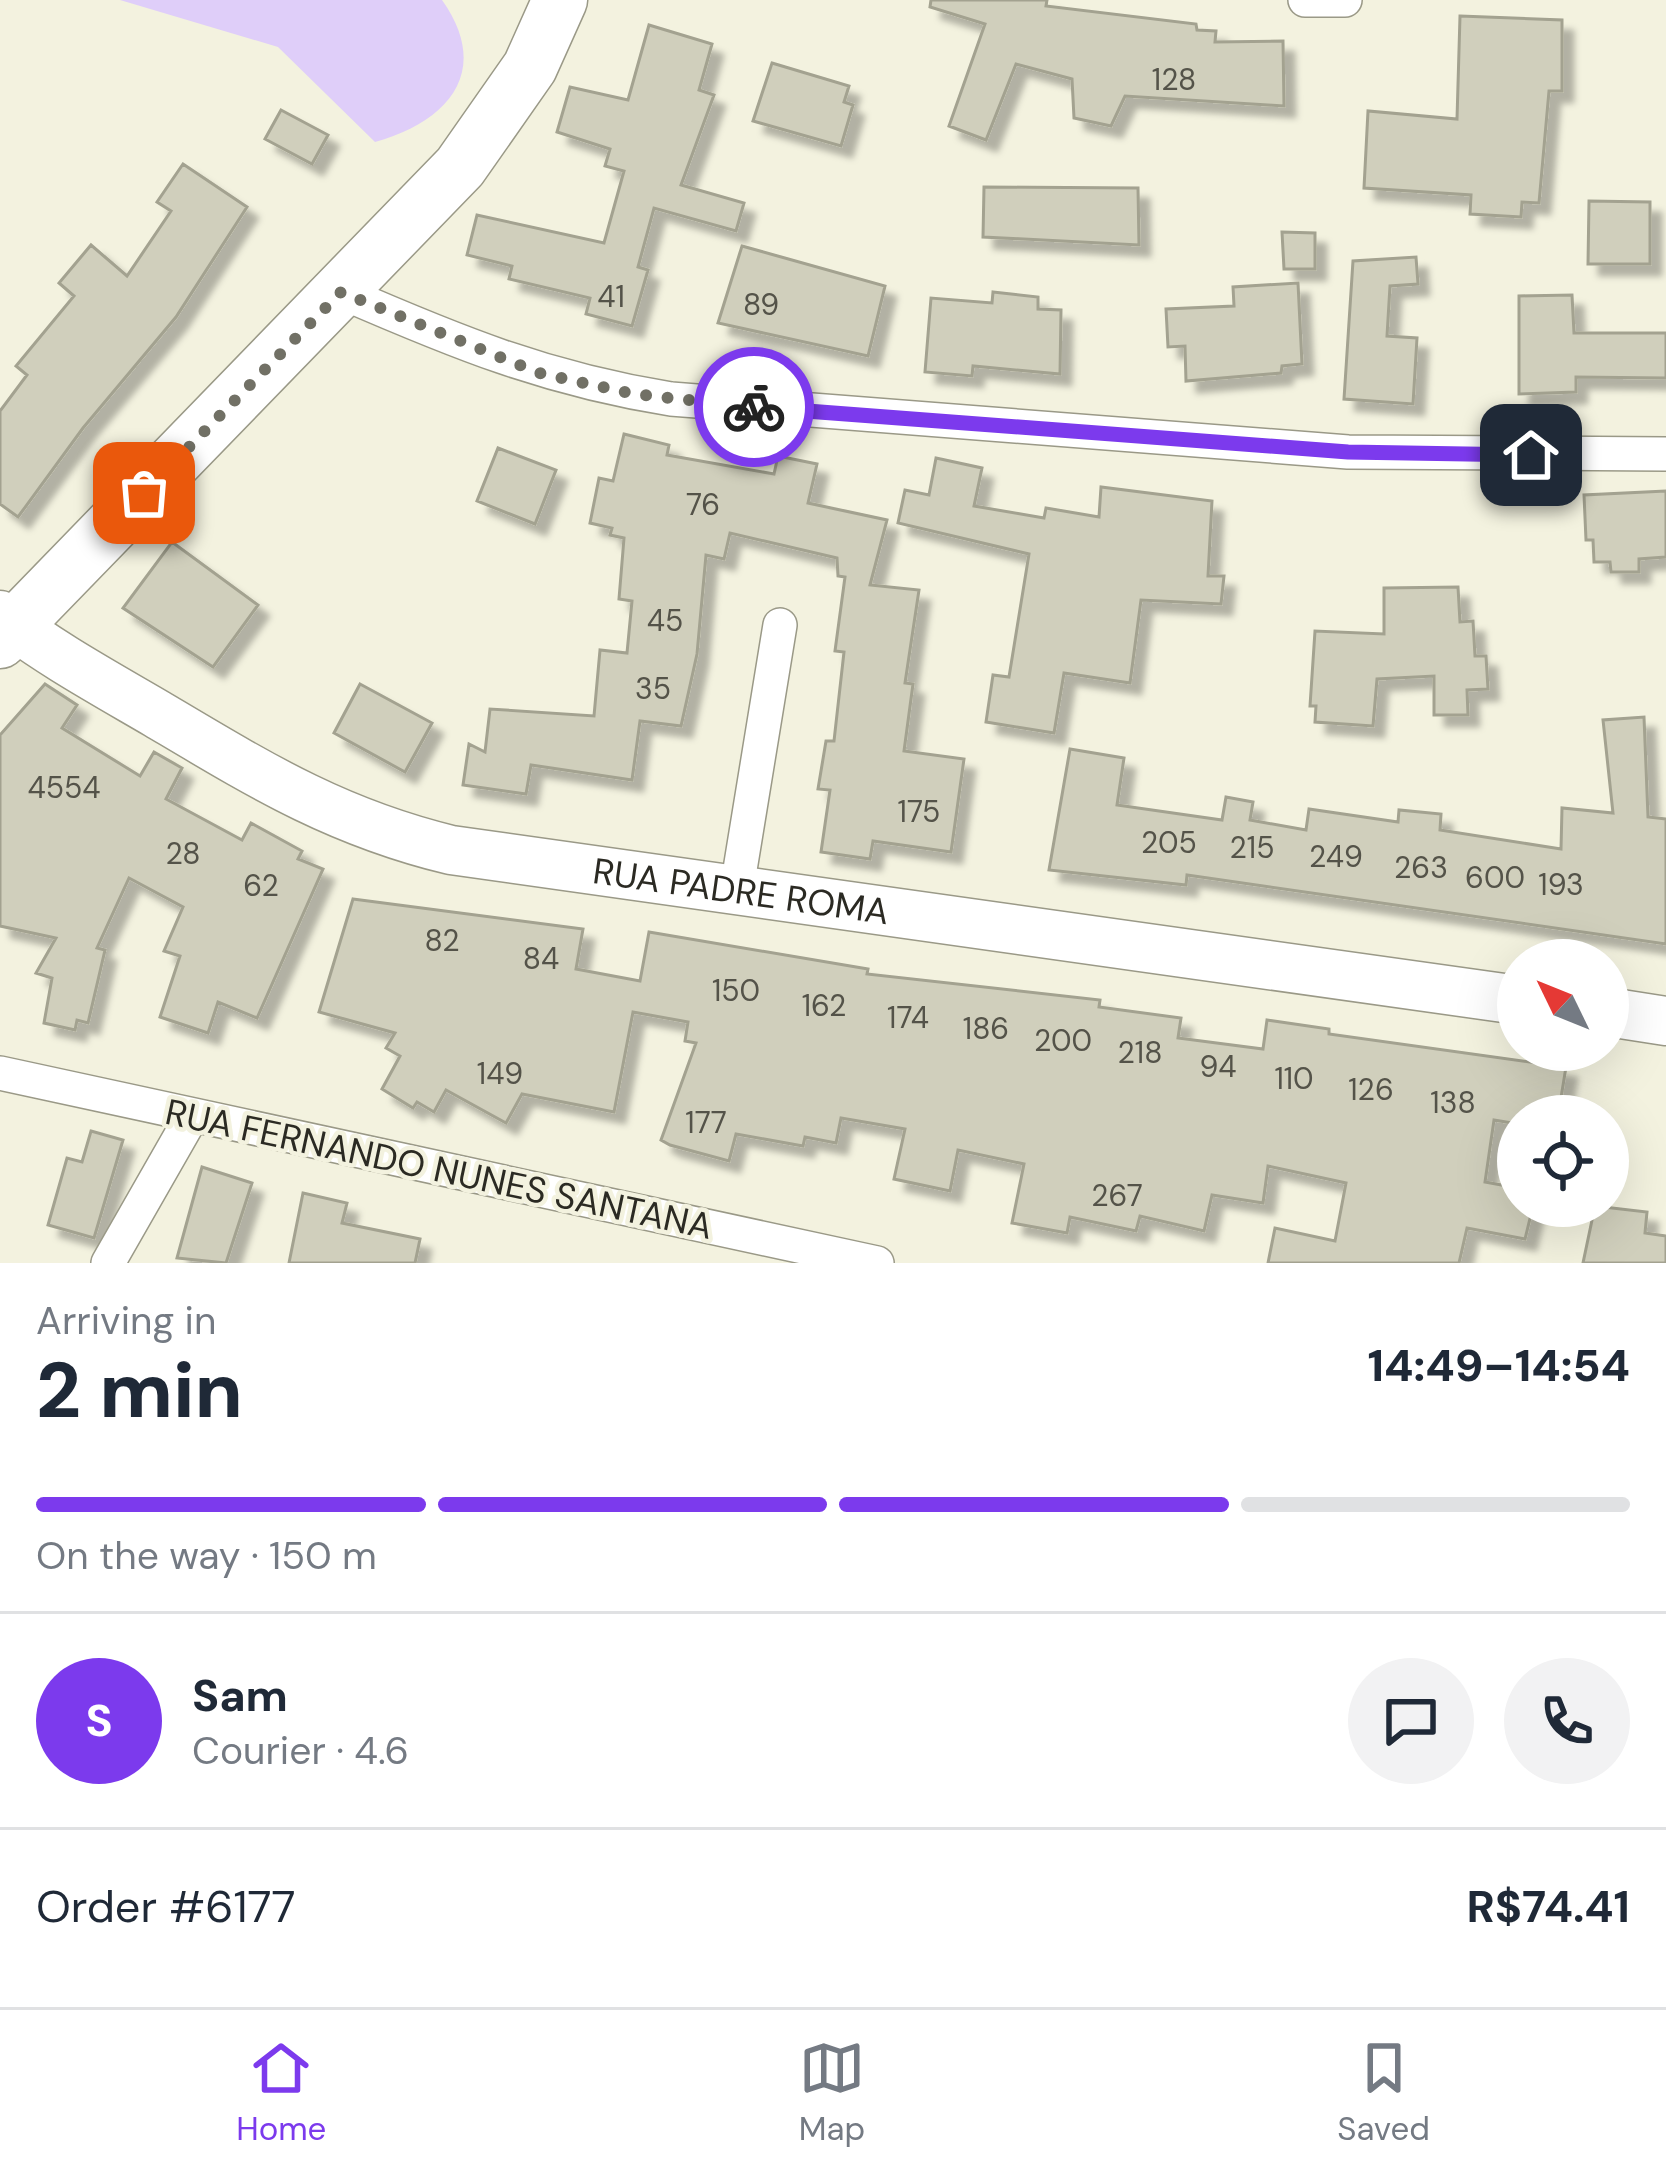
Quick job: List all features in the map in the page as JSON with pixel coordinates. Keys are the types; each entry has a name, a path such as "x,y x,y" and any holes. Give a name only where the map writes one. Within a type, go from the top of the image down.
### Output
{"main road":[{"path":"5,627 460,167 530,67 560,0"}],"street":[{"path":"1305,0 1345,0"},
{"path":"341,292 499,360 598,388 671,399 1348,452 1666,454"},
{"path":"737,888 780,625"},
{"name":"RUA PADRE ROMA","path":"5,627 304,800 378,832 451,850 1497,997"},
{"path":"1629,1015 1666,1021"},
{"name":"RUA FERNANDO NUNES SANTANA","path":"0,1073 877,1263"},
{"path":"108,1263 192,1115"}],"shaded area":[{"path":"120,0 442,0 457,26 462,71 455,90 423,122 375,142 278,47"}],"building":[{"path":"931,0 1047,0 1046,6 1196,24 1197,30 1216,31 1215,42 1283,41 1284,106 1125,96 1111,126 1074,118 1072,79 1016,64 986,140 949,126 985,24 930,7"},
{"path":"1460,16 1562,20 1562,91 1549,91 1539,203 1522,202 1521,217 1470,214 1471,195 1364,188 1368,111 1457,119"},
{"path":"649,25 712,44 699,90 714,95 681,185 744,203 736,231 654,208 638,267 648,270 632,326 586,314 590,298 509,279 512,266 467,255 477,215 604,243 624,171 605,166 610,149 557,132 570,87 628,100"},
{"path":"772,63 849,86 844,102 853,105 841,146 753,121"},
{"path":"281,110 328,135 312,164 265,139"},
{"path":"183,164 247,207 176,317 83,428 18,517 0,504 0,411 27,375 16,366 74,296 59,283 91,245 127,276 171,211 157,202"},
{"path":"984,187 1138,188 1139,245 983,237"},
{"path":"1589,201 1650,202 1650,264 1588,264"},
{"path":"1282,232 1315,233 1315,269 1284,269"},
{"path":"742,246 885,286 868,356 718,323"},
{"path":"1416,257 1418,284 1390,286 1387,336 1417,338 1413,404 1344,399 1353,261"},
{"path":"1298,283 1302,364 1282,366 1281,373 1186,381 1185,346 1168,347 1166,309 1234,306 1233,287"},
{"path":"993,292 1038,297 1038,309 1061,310 1060,374 973,366 972,376 925,372 931,298 992,303"},
{"path":"1572,295 1574,333 1666,333 1666,378 1576,377 1576,392 1519,394 1519,296"},
{"path":"624,434 669,445 667,455 774,474 778,456 817,464 808,503 887,520 870,585 919,590 905,683 913,684 904,751 964,759 951,852 873,841 870,859 821,852 830,790 818,789 826,741 834,741 844,652 835,651 845,577 838,576 837,558 730,533 724,559 706,555 697,654 681,726 640,721 632,780 531,765 526,794 463,785 469,744 485,752 490,709 594,716 600,650 627,653 632,601 619,599 624,538 610,535 612,528 590,523 599,478 613,481"},
{"path":"498,448 556,470 535,524 477,501"},
{"path":"936,458 982,468 974,506 1044,518 1046,508 1099,517 1101,487 1212,501 1208,576 1224,576 1221,604 1141,600 1130,683 1064,673 1054,733 986,722 993,675 1009,677 1029,554 898,523 905,490 929,495"},
{"path":"1666,491 1666,557 1639,559 1639,572 1611,572 1610,562 1594,562 1593,540 1586,540 1584,495"},
{"path":"172,542 258,605 213,667 123,608"},
{"path":"1458,587 1460,622 1473,621 1475,656 1486,656 1488,689 1467,690 1468,715 1434,715 1434,676 1377,679 1373,726 1315,722 1316,706 1310,706 1315,631 1384,634 1384,588"},
{"path":"45,684 77,705 62,728 140,776 154,752 182,768 166,799 242,840 251,823 302,851 298,859 323,869 257,1018 218,1002 208,1033 160,1017 180,956 164,951 183,907 129,878 97,948 105,950 88,1023 77,1020 75,1030 44,1023 52,978 36,973 56,938 0,926 0,735"},
{"path":"360,684 432,723 405,772 334,733"},
{"path":"1644,717 1648,817 1666,819 1666,944 1187,875 1186,885 1049,870 1070,749 1124,758 1117,805 1222,820 1226,797 1253,802 1250,820 1306,830 1309,809 1398,822 1399,810 1441,814 1440,830 1561,849 1562,808 1613,813 1603,720"},
{"path":"353,899 583,929 576,969 640,981 649,932 868,969 867,974 1100,1000 1099,1007 1181,1018 1178,1038 1263,1049 1267,1020 1329,1029 1329,1034 1497,1057 1497,1071 1565,1071 1561,1095 1497,1095 1485,1182 1497,1184 1497,1227 1528,1227 1525,1239 1467,1228 1459,1263 1268,1263 1275,1228 1335,1241 1346,1183 1268,1166 1263,1203 1212,1195 1204,1231 1140,1216 1136,1231 1070,1217 1067,1233 1012,1223 1024,1164 958,1150 950,1191 894,1179 905,1129 841,1118 836,1143 805,1137 803,1146 736,1134 729,1161 661,1140 696,1043 685,1041 688,1022 633,1012 614,1112 522,1094 506,1123 446,1090 434,1112 417,1102 413,1108 382,1089 400,1056 386,1048 395,1033 319,1012"},
{"path":"91,1131 123,1140 94,1238 48,1225 67,1158 82,1162"},
{"path":"202,1167 252,1183 226,1263 177,1258"},
{"path":"303,1193 347,1203 342,1223 420,1239 415,1263 289,1263"},
{"path":"1629,1210 1647,1212 1645,1233 1666,1236 1666,1263 1583,1263 1591,1227 1629,1227"}],"way so far":[{"path":"144,493 341,292 539,373 634,394 754,407"}],"route":[{"path":"754,407 1348,452 1531,455"}]}
